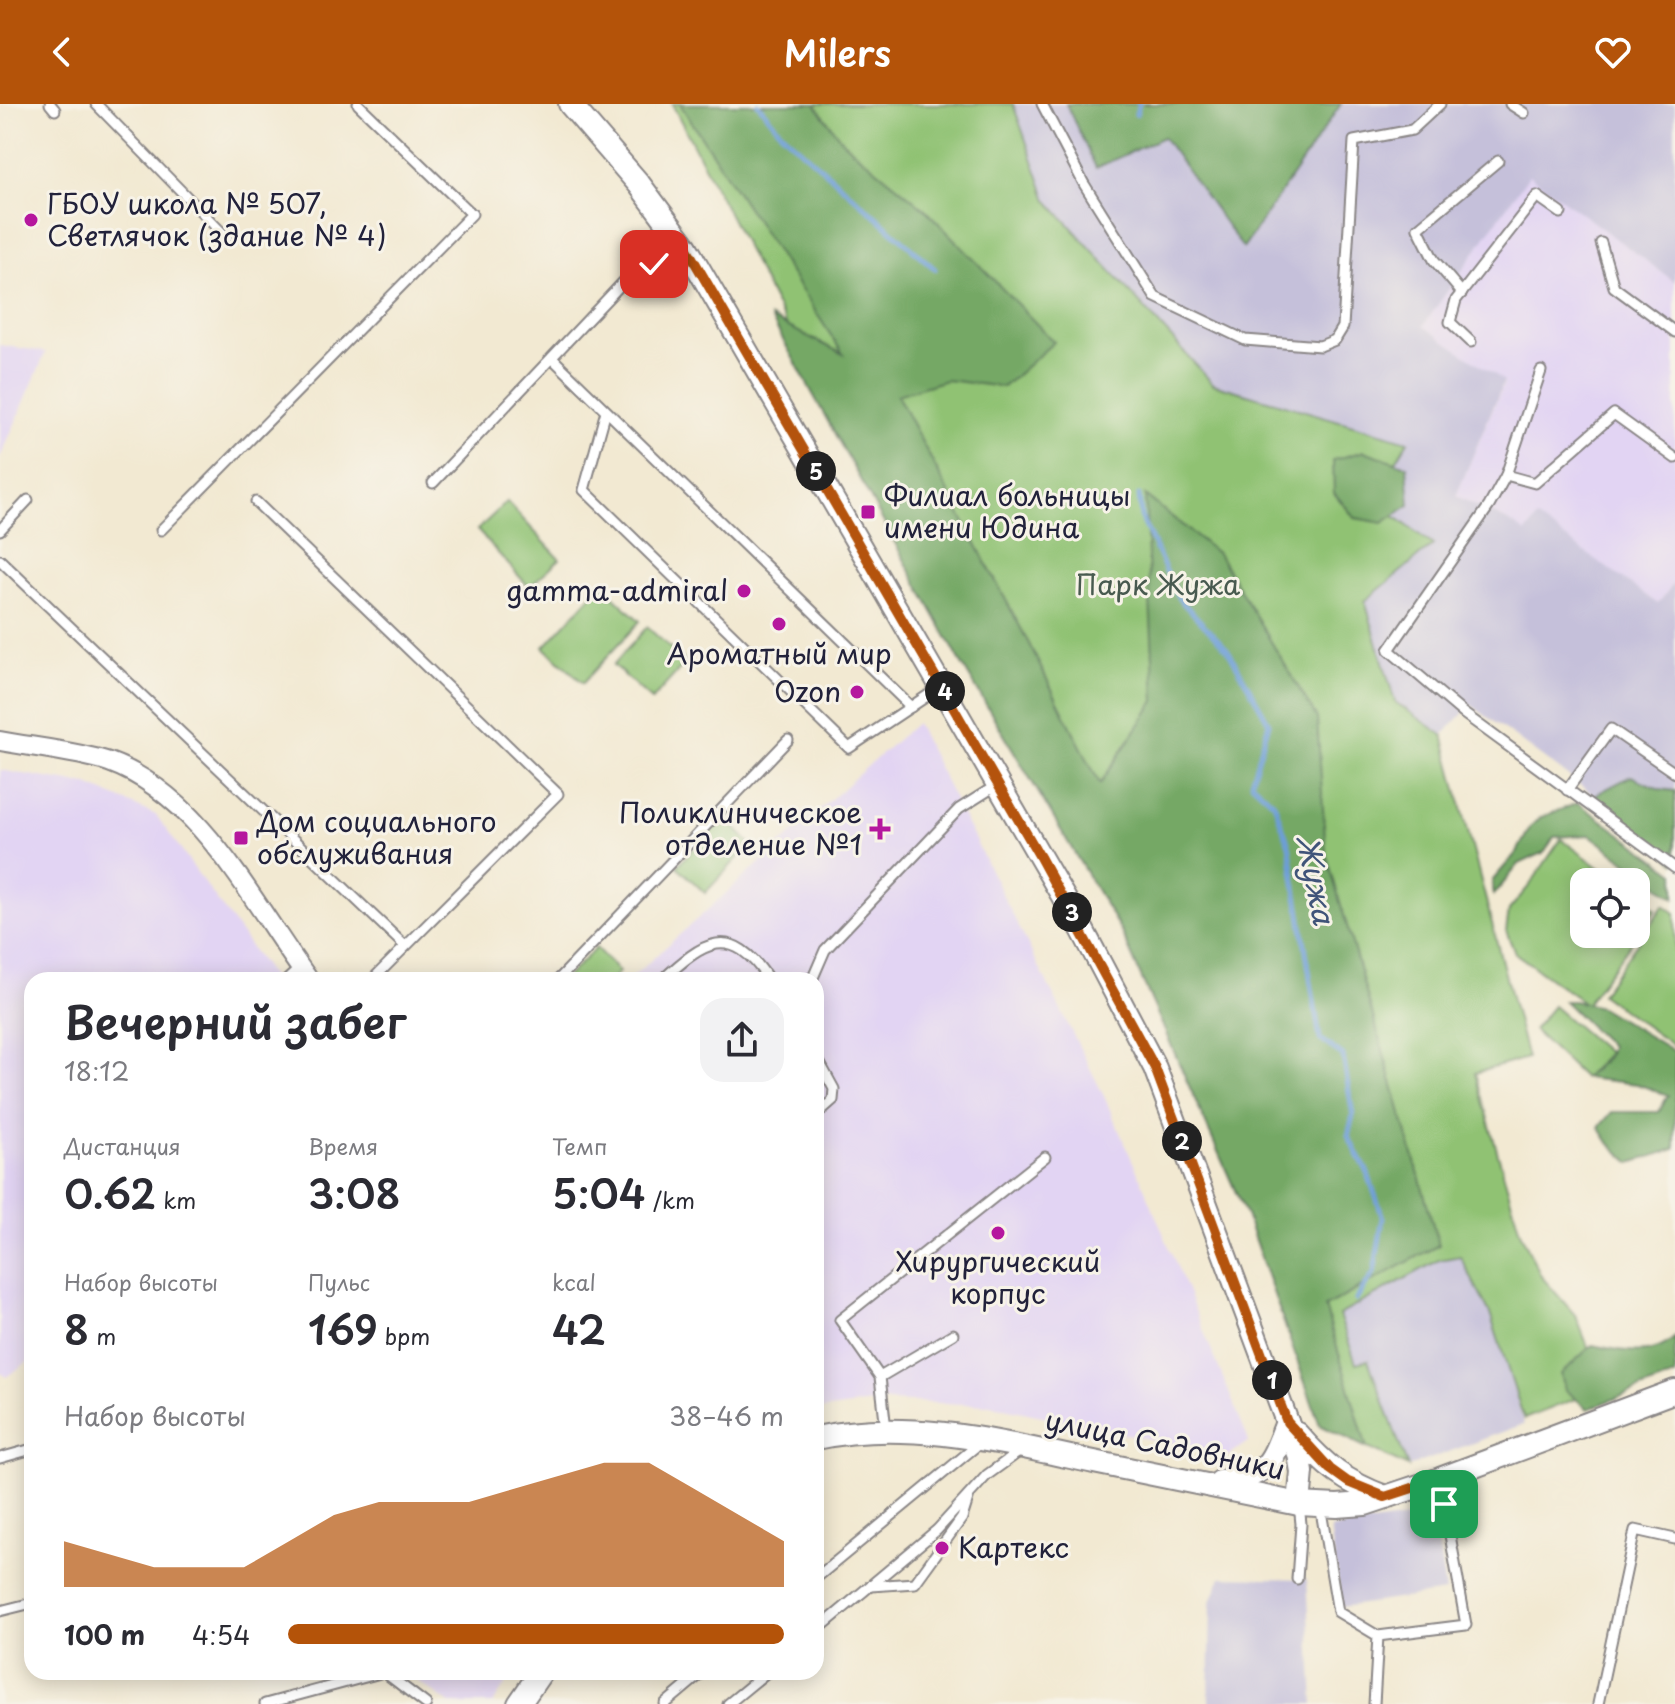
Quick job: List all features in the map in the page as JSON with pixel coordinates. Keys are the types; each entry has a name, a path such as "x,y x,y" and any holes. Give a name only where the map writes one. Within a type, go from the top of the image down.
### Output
{"street":[{"path":"570,104 639,184 686,247 1082,929 1155,1068 1299,1454 1309,1504"},
{"path":"0,741 108,761 156,785 198,824 296,972"},
{"name":"улица Садовники","path":"824,1437 886,1430 944,1434 1025,1447 1309,1504 1365,1504 1675,1391"},
{"path":"1203,1485 1253,1476 1262,1470 1270,1461 1287,1422"},
{"path":"1287,1422 1330,1469 1348,1482 1385,1497"},
{"path":"519,1704 536,1680"}],"lane":[{"path":"96,104 227,238"},
{"path":"161,530 472,214 358,104"},
{"path":"1042,104 1084,184 1155,297 1245,340 1320,346 1335,340 1343,327 1354,141 1412,130 1440,104"},
{"path":"1510,104 1524,113"},
{"path":"1462,293 1434,260 1418,228 1498,161"},
{"path":"1471,342 1450,322 1456,300 1537,196 1561,213"},
{"path":"1601,243 1614,287 1675,332"},
{"path":"433,483 628,277 686,247"},
{"path":"552,358 911,707"},
{"path":"1541,371 1506,475 1489,506 1389,650 1463,713 1675,868"},
{"path":"606,411 584,490 849,748 942,686"},
{"path":"1506,475 1535,483 1614,414 1675,458"},
{"path":"0,530 28,500"},
{"path":"256,502 558,794 380,972"},
{"path":"0,560 405,946"},
{"path":"1567,790 1611,729 1675,773"},
{"path":"566,972 788,740"},
{"path":"815,972 825,950 949,819 959,809 999,784"},
{"path":"671,972 691,953 714,943 728,944 739,950 764,972"},
{"path":"824,1071 834,1089 833,1100 824,1110"},
{"path":"886,1430 880,1377 840,1320 1045,1157"},
{"path":"880,1377 953,1334"},
{"path":"824,1571 982,1440"},
{"path":"824,1624 937,1530 987,1475 1025,1447"},
{"path":"0,1458 24,1451"},
{"path":"1309,1504 1338,1612 1378,1636 1466,1625 1440,1479"},
{"path":"871,1586 915,1583 962,1518 970,1494"},
{"path":"1297,1579 1301,1524 1309,1504"},
{"path":"1598,1704 1635,1530 1675,1539"},
{"path":"0,1611 24,1605"},
{"path":"1374,1704 1378,1636"},
{"path":"265,1704 354,1680"},
{"path":"394,1680 426,1704"},
{"path":"665,1704 694,1680"},
{"path":"728,1704 757,1680"}],"shaded area":[{"path":"1012,104 1675,104 1675,282 1529,175 1423,326 1504,381 1456,496 1526,533 1537,518 1658,604 1675,581 1675,855 1471,705 1443,735 1395,702 1365,600 1432,545 1373,500 1407,441 1214,384 1047,200"},
{"path":"1529,174 1675,282 1675,581 1658,604 1537,519 1526,534 1510,522 1456,496 1504,382 1423,326"},
{"path":"0,345 46,352 0,458"},
{"path":"916,723 1103,1094 1249,1441 1228,1456 990,1405 884,1401 824,1410 824,972 638,972"},
{"path":"0,770 88,785 156,815 268,972 24,972 24,1365 6,1377 0,1371"},
{"path":"1460,1256 1490,1314 1524,1424 1408,1467 1368,1360 1356,1363 1338,1315 1439,1260"},
{"path":"1434,1514 1445,1592 1342,1607 1330,1529"},
{"path":"1221,1577 1307,1579 1314,1704 1209,1704 1211,1602"},
{"path":"416,1680 509,1680 493,1704 450,1704"}],"green space":[{"name":"Парк Жужа","path":"672,104 1013,104 1047,200 1213,384 1408,441 1373,500 1433,545 1365,601 1395,702 1443,735 1527,1058 1475,1073 1520,1232 1541,1276 1576,1316 1604,1388 1524,1419 1490,1314 1460,1256 1439,1260 1339,1315 1356,1363 1368,1360 1408,1467 1320,1425 1246,1215 1121,931 959,659"},
{"path":"680,104 815,104 843,142 925,209 1054,342 1003,387 946,380 897,395 1100,784 1155,701 1145,495 1219,555 1317,718 1326,853 1439,1245 1325,1307 1367,1448 1320,1425 1246,1215 1121,931 959,659 771,318 843,354"},
{"path":"1066,104 1341,104 1243,248 1163,137 1096,168"},
{"path":"1364,451 1407,466 1410,505 1383,523 1355,518 1334,493 1333,460"},
{"path":"507,502 560,559 529,587 477,530"},
{"path":"601,585 640,621 583,683 544,647"},
{"path":"647,627 686,662 652,700 613,665"},
{"path":"1631,776 1660,789 1675,791 1675,862 1587,799"},
{"path":"1578,803 1675,873 1675,898 1650,879 1650,868 1635,868 1590,835 1554,837 1545,852 1519,864 1494,895 1492,881 1517,852 1531,826 1541,817"},
{"path":"724,817 751,844 705,893 677,866"},
{"path":"1561,839 1600,868 1570,868 1570,948 1627,948 1586,1004 1515,953 1506,931 1509,910"},
{"path":"1664,905 1675,913 1675,1047 1601,994 1634,948 1650,948 1650,925"},
{"path":"596,948 619,972 571,972"},
{"path":"1564,1001 1600,1007 1675,1052 1675,1149 1631,1163 1610,1144 1599,1127 1612,1112 1659,1112 1668,1095 1637,1084 1584,1078 1607,1057 1610,1046"},
{"path":"1553,1006 1608,1053 1584,1078 1533,1030"},
{"path":"1675,1337 1675,1376 1588,1409 1565,1390 1561,1374 1592,1345 1646,1351 1656,1349"}],"waterway":[{"path":"758,104 782,133 935,269"},
{"name":"Жужа","path":"1136,114 1139,104"},
{"name":"Жужа","path":"1139,495 1141,517 1179,599 1228,650 1269,723 1251,782 1274,803 1289,845 1320,1039 1343,1056 1353,1115 1348,1136 1367,1171 1383,1218 1374,1273 1356,1300"}],"place":[{"name":"ГБОУ школа № 507, Светлячок (здание № 4)","path":"31,220"},
{"name":"Филиал больницы имени Юдина","path":"868,512"},
{"name":"gamma-admiral","path":"744,591"},
{"name":"Ароматный мир","path":"779,624"},
{"name":"Ozon","path":"857,692"},
{"name":"Поликлиническое отделение №1","path":"880,829"},
{"name":"Дом социального обслуживания","path":"241,838"},
{"name":"Хирургический корпус","path":"998,1233"},
{"name":"Картекс","path":"942,1548"}],"route":[{"path":"654,264 686,247 1082,929 1155,1068 1287,1422 1313,1453 1348,1482 1385,1497 1440,1479 1444,1504"}]}
